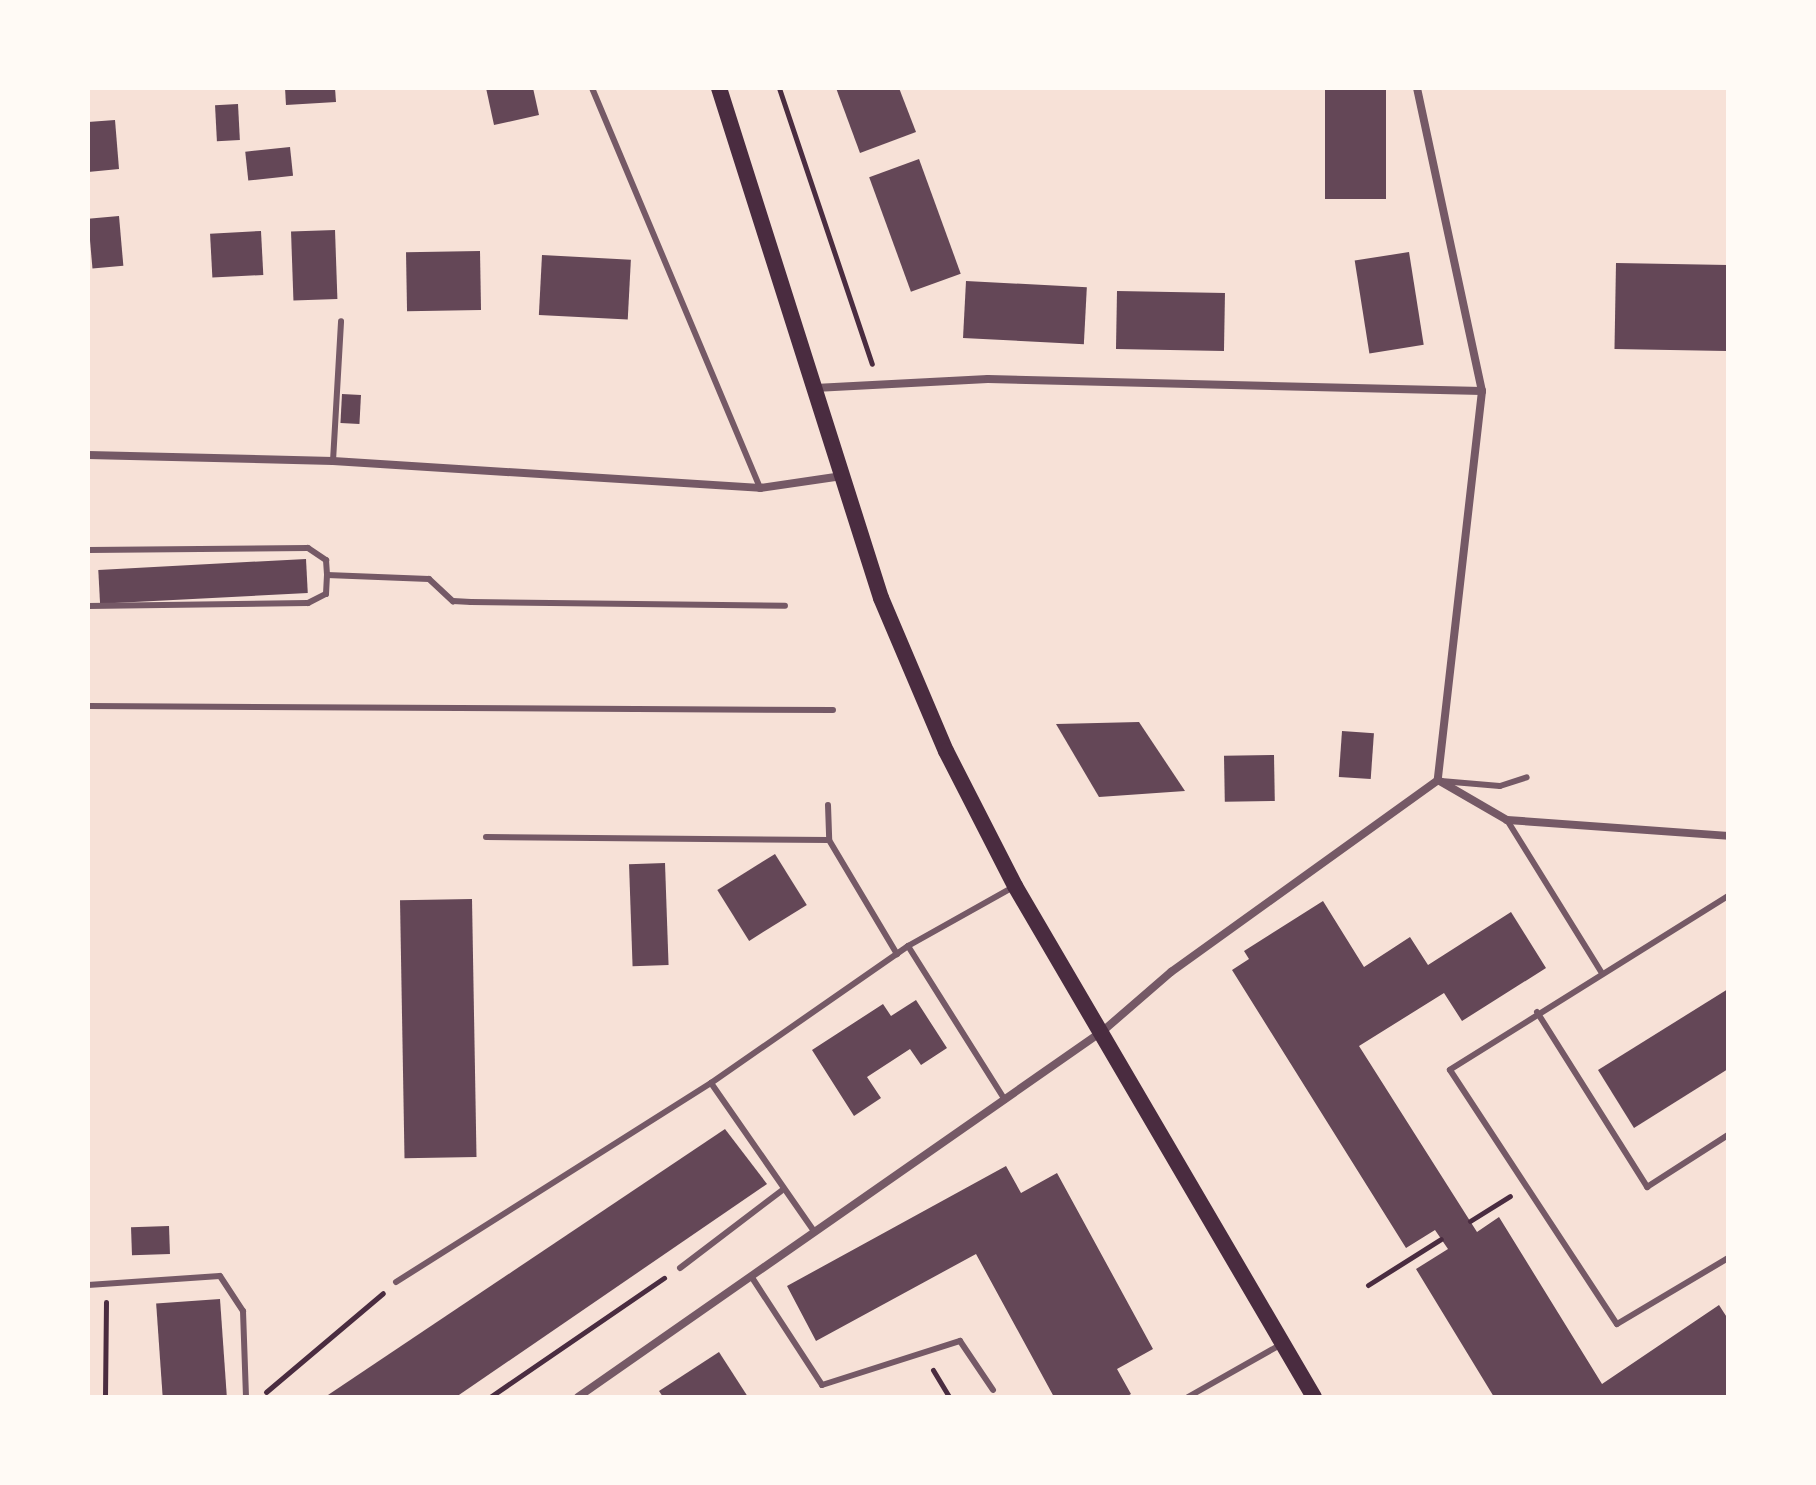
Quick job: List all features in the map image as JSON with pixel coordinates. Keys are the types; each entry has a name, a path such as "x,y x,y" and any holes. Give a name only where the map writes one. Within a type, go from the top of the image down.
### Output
{"main road":[{"path":"719,88 842,476 902,653 1015,886 1104,1030 1314,1397"}],"street":[{"path":"578,1397 813,1230 1104,1030 1171,972 1438,780 1482,391 1417,88"},
{"path":"815,389 879,383 1482,391"},
{"path":"88,455 333,461 760,488 842,476"},
{"path":"1438,780 1507,820 1728,836"}],"lane":[{"path":"592,88 760,488"},
{"path":"333,461 341,321"},
{"path":"88,550 308,548 326,560 327,575 326,594 308,603 88,606"},
{"path":"327,575 429,579 453,601 785,606"},
{"path":"88,706 833,710"},
{"path":"1438,780 1500,786 1527,777"},
{"path":"828,805 829,840 897,954"},
{"path":"1507,820 1602,973"},
{"path":"486,837 829,840"},
{"path":"396,1282 711,1083 908,946 1015,886"},
{"path":"1728,896 1537,1012 1450,1070 1617,1324 1728,1258"},
{"path":"908,946 1005,1100"},
{"path":"1537,1012 1647,1187 1728,1135"},
{"path":"711,1083 781,1191 813,1230"},
{"path":"680,1268 781,1191"},
{"path":"88,1285 106,1289 220,1276 243,1311 246,1397"},
{"path":"751,1276 822,1385 960,1341 993,1390"},
{"path":"1188,1397 1283,1343"}],"path":[{"path":"779,88 879,383"},
{"path":"1470,1221 1526,1185"},
{"path":"1368,1285 1441,1239"},
{"path":"490,1397 680,1268"},
{"path":"260,1397 396,1282"},
{"path":"105,1397 106,1289"}],"building":[{"path":"285,88 335,88 336,102 286,105"},
{"path":"486,88 533,88 539,115 494,125"},
{"path":"836,88 899,88 916,132 860,153"},
{"path":"1325,88 1386,88 1386,199 1325,199"},
{"path":"238,104 240,140 217,141 215,105"},
{"path":"115,120 119,169 88,172 88,122"},
{"path":"290,147 293,176 248,181 245,152"},
{"path":"919,159 961,274 911,292 869,177"},
{"path":"119,216 123,266 92,269 88,219"},
{"path":"335,230 337,299 293,300 291,232"},
{"path":"261,231 263,275 212,278 210,234"},
{"path":"480,251 481,310 407,311 406,252"},
{"path":"1409,252 1424,345 1369,353 1355,261"},
{"path":"542,255 631,260 628,320 539,315"},
{"path":"1616,263 1728,265 1726,351 1614,349"},
{"path":"966,281 1087,287 1084,344 963,338"},
{"path":"1117,291 1225,293 1224,351 1116,349"},
{"path":"342,394 361,395 359,424 340,423"},
{"path":"306,559 308,593 100,604 98,570"},
{"path":"1139,722 1185,791 1099,797 1056,724"},
{"path":"1342,731 1374,733 1371,779 1339,777"},
{"path":"1274,755 1275,801 1225,802 1224,756"},
{"path":"775,854 807,905 749,941 717,890"},
{"path":"665,863 669,965 633,966 629,864"},
{"path":"472,899 477,1157 405,1158 400,900"},
{"path":"1323,901 1364,967 1410,937 1428,965 1511,912 1546,968 1462,1021 1444,993 1359,1046 1477,1232 1499,1217 1602,1384 1719,1305 1728,1319 1728,1397 1494,1397 1416,1269 1448,1249 1435,1230 1406,1248 1232,970 1249,959 1244,951"},
{"path":"1728,989 1728,1069 1634,1128 1598,1070"},
{"path":"916,1000 947,1048 921,1065 910,1049 867,1077 881,1098 854,1116 812,1050 883,1004 891,1016"},
{"path":"725,1129 767,1184 456,1397 325,1397"},
{"path":"1006,1166 1021,1193 1057,1173 1153,1349 1117,1369 1131,1394 1126,1397 1054,1397 976,1254 816,1341 787,1286"},
{"path":"169,1226 170,1254 132,1255 131,1227"},
{"path":"220,1299 227,1397 163,1397 156,1303"},
{"path":"719,1352 748,1397 663,1397 659,1391"}]}
